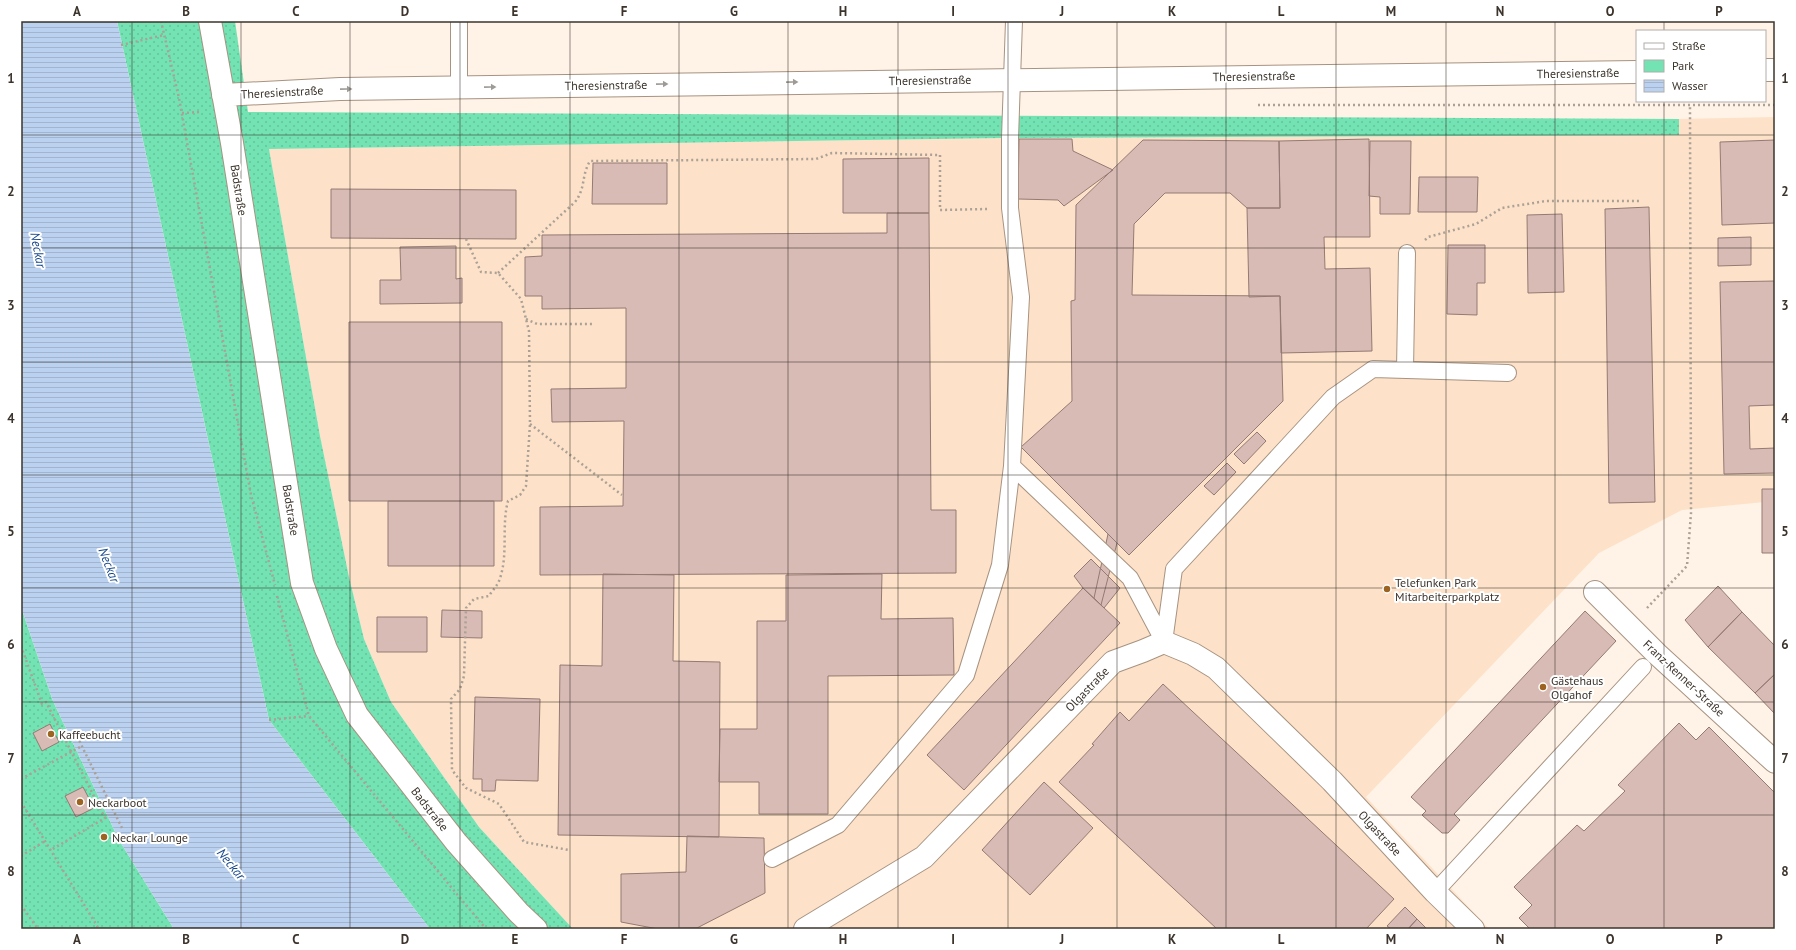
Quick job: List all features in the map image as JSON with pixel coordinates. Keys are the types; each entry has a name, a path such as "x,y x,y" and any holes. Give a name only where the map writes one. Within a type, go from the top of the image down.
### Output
{"street":[{"name":"Badstraße","path":"210,21 302,583 326,650 357,715 456,842 518,913 536,929"},
{"name":"Theresienstraße","path":"223,95 340,89 460,87 1636,72"},
{"name":"Franz-Renner-Straße","path":"1595,592 1630,627 1775,762"},
{"name":"Olgastraße","path":"805,929 924,857 1112,662 1164,642 1193,654 1216,668 1332,781 1435,892 1473,929"}],"lane":[{"path":"459,21 460,87"},
{"path":"772,859 838,825 966,675 1000,565 1012,466 1021,297 1010,208 1014,21"},
{"path":"1405,370 1407,253"},
{"path":"1164,642 1174,569 1333,397 1373,369 1508,373"},
{"path":"1012,466 1130,578 1164,642"},
{"path":"1435,892 1642,667"}],"path":[{"path":"161,21 180,98"},
{"path":"121,45 164,35"},
{"path":"1630,627 1687,566 1691,513 1690,106"},
{"path":"466,239 481,272 498,273 575,202 582,193 584,170 590,161 816,160 832,153 940,155 940,210 1010,208"},
{"path":"1407,253 1428,237 1476,224 1502,208 1546,201 1642,201"},
{"path":"498,273 521,300 529,331 530,424 526,486 520,495 508,501 504,516 504,563 499,582 489,596 474,599 466,608 464,676 460,689 451,699 452,770 466,788 499,804 524,842 570,850"},
{"path":"525,319 537,324 593,324"},
{"path":"530,424 622,495"},
{"path":"21,646 42,704 46,702 105,818 51,850"},
{"path":"269,720 309,716"},
{"path":"75,732 122,828"},
{"path":"21,779 82,746"},
{"path":"21,802 99,929"},
{"path":"21,856 45,841"},
{"path":"21,905 38,929"}],"shaded area":[{"path":"1775,117 1775,501 1682,510 1599,553 1366,797 1489,929 573,929 479,827 391,702 364,639 349,577 320,436 269,149 1004,138 1679,135 1679,119"}],"green space":[{"path":"117,21 235,21 248,112 1679,119 1679,135 1004,138 269,149 320,436 349,577 364,639 391,702 479,827 573,929 430,929 269,720"},
{"path":"21,607 53,701 119,840 174,929 23,929 21,926"}],"water":[{"name":"Neckar","path":"21,21 117,21 269,720 430,929 174,929 119,840 53,701 21,607"}],"building":[{"path":"1019,139 1072,139 1073,151 1113,170 1064,206 1058,200 1018,199"},
{"path":"1369,139 1370,237 1324,237 1325,269 1370,268 1372,351 1281,353 1280,296 1249,297 1247,208 1280,208 1279,141"},
{"path":"1143,140 1279,141 1280,208 1247,208 1230,193 1165,193 1134,224 1132,295 1280,296 1283,401 1129,555 1021,447 1072,401 1071,301 1075,300 1076,205"},
{"path":"1775,140 1775,223 1722,225 1720,142"},
{"path":"1370,141 1411,141 1410,214 1380,214 1380,197 1369,196"},
{"path":"929,158 929,213 843,213 843,159"},
{"path":"593,163 667,163 667,204 592,204"},
{"path":"1419,177 1478,177 1477,212 1418,212"},
{"path":"331,189 516,190 516,239 331,238"},
{"path":"1649,207 1655,502 1609,503 1605,209"},
{"path":"887,213 929,213 931,510 956,510 956,573 540,575 540,507 623,506 624,421 552,422 551,389 626,388 626,308 542,309 542,296 525,296 525,257 542,256 542,235 887,233"},
{"path":"1562,214 1564,292 1528,293 1527,215"},
{"path":"1751,237 1751,265 1718,266 1718,238"},
{"path":"1448,245 1485,245 1485,283 1477,283 1477,315 1447,314"},
{"path":"456,246 456,279 462,278 462,303 380,304 380,280 401,280 400,247"},
{"path":"1775,281 1775,405 1749,406 1750,449 1775,448 1775,473 1724,474 1720,282"},
{"path":"349,322 502,322 502,501 349,501"},
{"path":"1257,432 1266,441 1244,464 1234,454"},
{"path":"1227,463 1236,472 1214,495 1204,486"},
{"path":"1762,489 1775,489 1775,553 1762,553"},
{"path":"388,501 494,501 494,566 388,566"},
{"path":"1108,534 1117,543 1101,605 1094,598"},
{"path":"1091,559 1120,588 1104,608 1083,588 1074,576"},
{"path":"603,574 674,575 673,661 720,662 719,837 558,835 560,665 602,666"},
{"path":"882,574 881,619 953,618 954,675 828,676 828,814 759,814 759,782 719,782 720,729 757,729 757,621 786,621 786,575"},
{"path":"1718,586 1742,612 1708,647 1685,620"},
{"path":"1083,588 1120,623 964,790 927,755"},
{"path":"442,610 482,611 482,638 441,637"},
{"name":"Gästehaus Olgahof","path":"1585,611 1616,641 1454,814 1460,820 1448,833 1442,833 1422,815 1426,811 1411,797"},
{"path":"1742,612 1775,646 1775,674 1755,693 1708,647"},
{"path":"377,617 427,617 427,652 377,652"},
{"path":"1775,674 1775,714 1755,693"},
{"path":"1163,684 1394,899 1366,929 1217,929 1059,782 1094,745 1092,744 1120,712 1129,721"},
{"path":"475,697 540,699 538,781 496,780 495,791 482,791 482,779 473,779"},
{"path":"1679,723 1696,740 1709,727 1775,793 1775,929 1530,929 1519,918 1532,905 1514,887 1577,825 1584,831 1625,791 1618,785"},
{"path":"50,724 59,742 42,751 33,733"},
{"path":"1044,782 1093,828 1030,895 982,850"},
{"name":"Neckarboot","path":"83,787 94,808 76,817 65,796"},
{"path":"687,836 764,838 765,893 697,928 658,929 621,922 621,874 686,872"},
{"path":"1405,907 1417,919 1408,929 1391,929 1387,926"},
{"path":"1417,919 1427,929 1408,929"}],"place":[{"name":"Telefunken Park Mitarbeiterparkplatz","path":"1387,589"},
{"name":"Gästehaus Olgahof","path":"1543,687"},
{"name":"Kaffeebucht","path":"51,734"},
{"name":"Neckarboot","path":"80,802"},
{"name":"Neckar Lounge","path":"104,837"}]}
